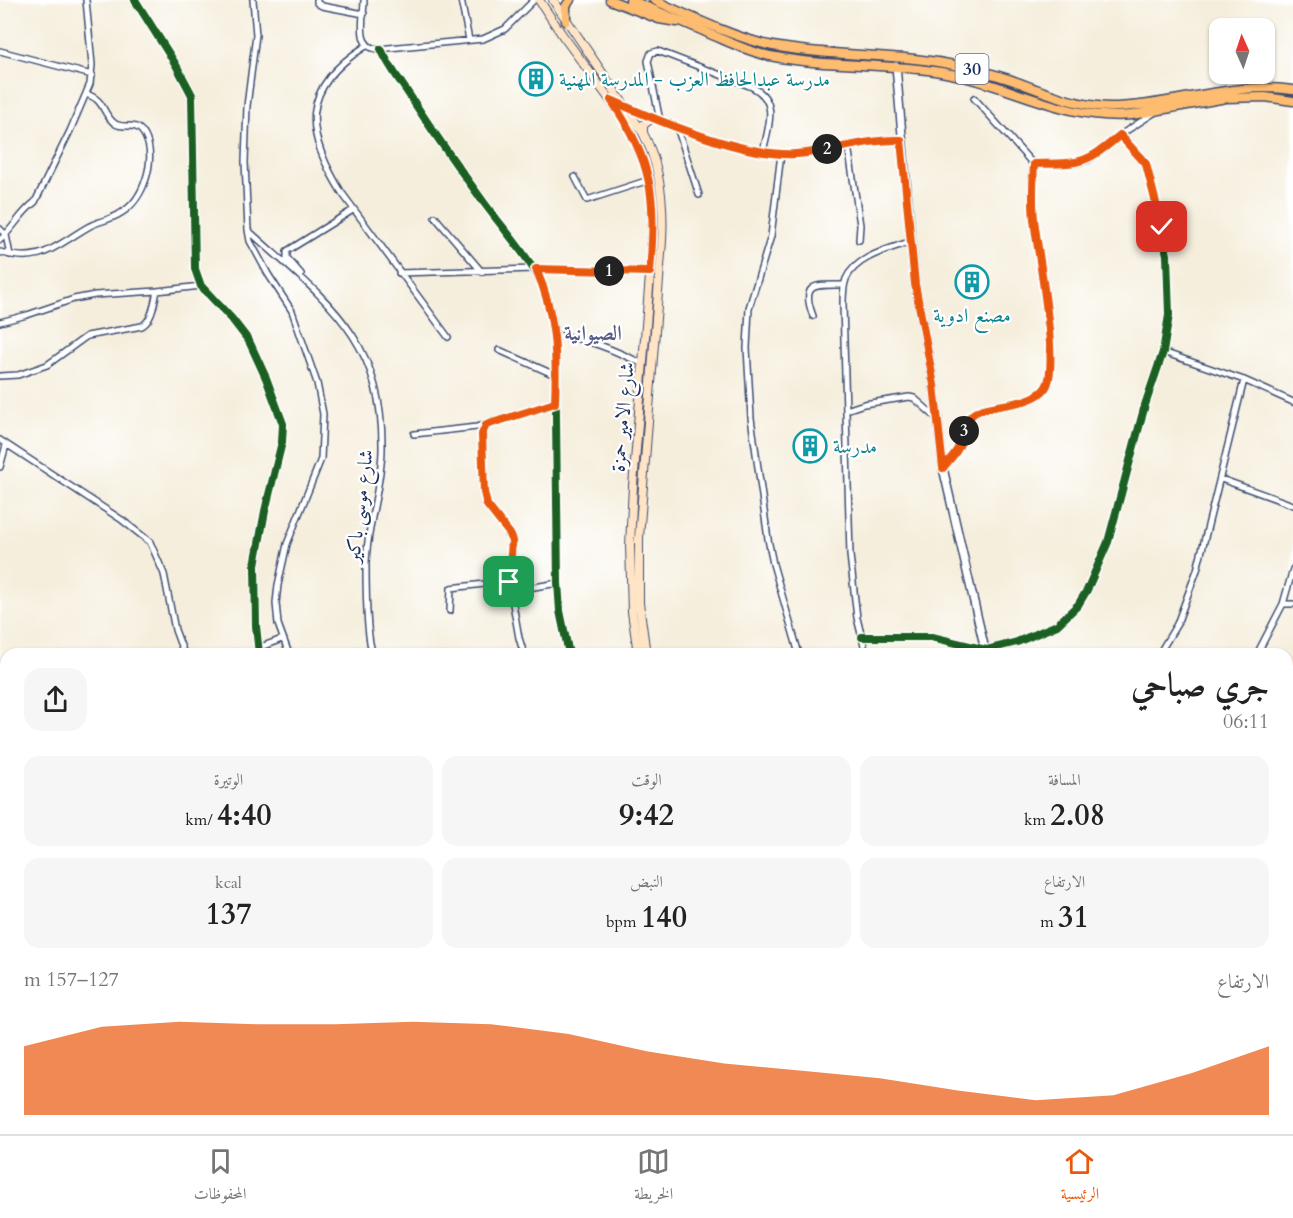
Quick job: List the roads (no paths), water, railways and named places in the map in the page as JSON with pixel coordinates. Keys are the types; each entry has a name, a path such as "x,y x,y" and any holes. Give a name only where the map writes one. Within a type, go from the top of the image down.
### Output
{"main road":[{"name":"شارع الامير حمزة","path":"539,0 628,124 639,146 649,180 654,221 630,545 632,612 637,648"},
{"name":"شارع الامير حمزة","path":"553,0 627,107 650,145 655,162 663,226 639,538 639,603 645,648"},
{"path":"566,21 566,6 570,0"},
{"path":"610,0 659,19 684,23"},
{"name":"30","path":"630,0 769,56 808,61 896,66 952,74 1084,114 1118,116 1237,98 1265,97 1293,101"},
{"name":"30","path":"654,0 754,42 963,66 1032,87 1059,98 1097,106 1117,107 1162,102 1221,90 1266,88 1293,90"},
{"path":"594,77 602,71"},
{"path":"643,133 644,125 656,120"}],"street":[{"path":"0,240 35,202 86,94 92,75 86,0"},
{"path":"135,0 176,64 192,95 195,269 201,286 249,341 283,424 282,442 255,565 259,648"},
{"path":"253,0 256,35 247,106 245,162 248,230 250,241 267,274 292,311 317,383 323,414 321,459 287,544 278,585 277,614 286,648"},
{"path":"317,0 317,3 322,6 364,14"},
{"path":"364,0 363,33 366,46 371,49 483,39 505,29 534,0"},
{"path":"461,0 469,40"},
{"path":"366,46 354,53 321,88 314,109 314,132 333,179 353,210 448,337"},
{"path":"381,49 391,69 427,123 536,269 549,301 555,335 558,583 560,611 568,648"},
{"path":"0,51 92,75"},
{"path":"656,120 648,61 651,53 658,51 752,87 765,96 770,111 763,152"},
{"path":"896,66 915,284 939,420 943,468 985,648"},
{"path":"0,252 35,257 96,222 120,214 134,201 142,186 149,158 144,135 139,128 131,125 118,126 97,98 86,94"},
{"path":"943,468 958,450 968,419 978,411 1031,398 1041,393 1047,386 1050,374 1049,340 1034,216 1034,164 974,98"},
{"path":"611,100 656,120 713,139 763,152 781,154 821,151 875,140 901,140"},
{"path":"1034,164 1082,162 1159,110"},
{"path":"677,127 699,195"},
{"path":"998,648 1057,625 1078,605 1087,590 1108,542 1145,405 1163,352 1169,315 1169,295 1167,255 1162,227 1146,164 1120,135"},
{"path":"848,145 860,225 859,240"},
{"path":"781,154 771,236 750,308 747,348 752,418 768,539 797,648"},
{"path":"575,177 587,200 649,180"},
{"path":"303,279 285,256 287,251 353,210"},
{"path":"435,217 482,272"},
{"path":"0,229 6,235 10,255"},
{"name":"شارع موسى باكير","path":"248,230 320,293 342,318 369,365 377,394 382,451 367,545 366,575 371,648"},
{"path":"865,648 850,555 844,285 855,267 863,261 912,241"},
{"path":"399,273 536,269 650,272"},
{"path":"813,316 807,300 814,288 819,285 844,285"},
{"path":"0,321 95,295 201,286"},
{"path":"0,376 18,375 47,365 87,336 142,326 147,323 151,315 157,291"},
{"path":"555,335 576,337 600,344 643,364"},
{"path":"499,350 555,375"},
{"path":"1163,352 1244,380 1293,402"},
{"path":"1162,648 1177,624 1197,570 1244,380"},
{"path":"846,410 864,404 909,397 918,401 939,420"},
{"path":"414,434 486,425 555,403"},
{"path":"486,425 482,434 484,492 487,505 510,534 512,541 509,582 522,648"},
{"path":"0,440 122,520 150,542 164,574 175,630 182,648"},
{"path":"0,467 6,445"},
{"path":"1221,478 1293,504"},
{"path":"1260,648 1283,604 1293,569"},
{"path":"450,611 451,588 509,582"},
{"path":"510,591 558,583"},
{"path":"1283,604 1293,604"},
{"path":"862,637 932,636 972,648"},
{"path":"265,648 282,639"}],"place":[{"name":"مدرسة عبدالحافظ العزب - المدرسة المهنية","path":"536,79"},
{"name":"مصنع ادوية","path":"972,282"},
{"name":"مدرسة","path":"810,446"}],"district":[{"name":"الصيوانية","path":"593,333"}]}
